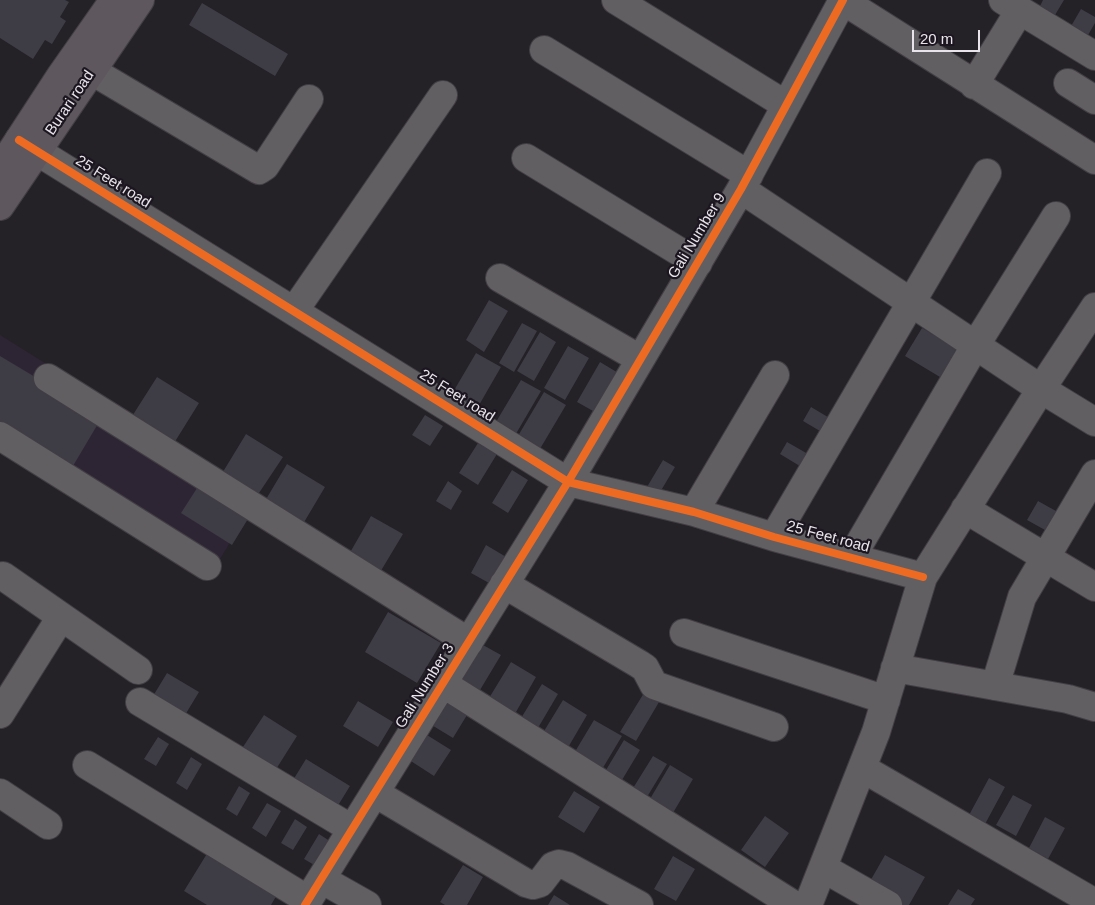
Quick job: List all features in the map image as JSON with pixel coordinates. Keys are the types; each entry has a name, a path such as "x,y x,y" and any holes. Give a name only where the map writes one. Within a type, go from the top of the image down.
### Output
{"main road":[{"name":"Burari road","path":"0,206 28,146 114,0"},
{"name":"Burari road","path":"0,169 28,146 92,71 140,0"}],"street":[{"path":"616,0 786,105"},
{"path":"842,0 1095,160"},
{"name":"Gali Number 9","path":"568,482 745,182 842,0"},
{"path":"974,85 1011,5 1095,56"},
{"path":"544,50 745,182 912,303 975,346 1095,422"},
{"path":"92,71 259,170 265,166 309,99"},
{"path":"1068,83 1095,100"},
{"path":"294,311 443,95"},
{"name":"25 Feet road","path":"28,146 568,482 694,512 774,537 923,577"},
{"path":"526,158 698,263"},
{"path":"774,537 986,173"},
{"path":"850,558 975,346 1056,216"},
{"path":"500,278 640,359"},
{"path":"808,905 862,768 886,700 923,577 1095,307"},
{"path":"694,512 775,375"},
{"path":"48,378 468,642"},
{"path":"0,436 207,566"},
{"path":"995,686 1016,611 1044,558 1095,474"},
{"name":"Gali Number 3","path":"311,895 568,482"},
{"path":"965,509 1095,587"},
{"path":"3,576 138,670"},
{"path":"504,584 645,668 654,685 774,727"},
{"path":"4,700 61,617"},
{"path":"684,633 886,700"},
{"path":"896,668 1068,699 1095,707"},
{"path":"442,684 794,905"},
{"path":"140,702 352,829"},
{"path":"87,765 311,895 367,905"},
{"path":"862,768 1095,903"},
{"path":"0,793 48,825"},
{"path":"374,793 526,883 533,885 540,883 553,866 558,864 566,866 638,905"},
{"path":"823,868 888,905"}],"shaded area":[{"path":"0,335 258,496 214,569 0,432"}],"building":[{"path":"0,0 65,0 69,2 60,17 66,21 52,44 45,40 33,59 0,38"},
{"path":"1043,0 1064,0 1055,15 1040,6"},
{"path":"202,3 288,54 275,76 189,25"},
{"path":"1081,9 1095,17 1095,23 1084,42 1067,33"},
{"path":"489,300 508,311 484,352 466,340"},
{"path":"522,323 537,331 514,372 499,363"},
{"path":"922,328 962,351 945,380 905,356"},
{"path":"540,332 556,342 534,381 517,371"},
{"path":"568,346 589,358 565,400 544,388"},
{"path":"476,353 501,367 471,419 446,404"},
{"path":"0,356 102,417 70,471 0,430"},
{"path":"600,362 625,377 602,416 577,402"},
{"path":"157,377 199,403 171,448 129,421"},
{"path":"521,380 541,391 510,444 490,432"},
{"path":"544,392 566,405 534,459 512,446"},
{"path":"811,407 838,423 830,437 803,421"},
{"path":"425,415 443,426 430,446 412,435"},
{"path":"246,434 283,457 253,502 218,480"},
{"path":"787,442 815,458 808,471 780,454"},
{"path":"478,443 497,454 478,485 459,473"},
{"path":"663,460 675,467 659,494 647,487"},
{"path":"287,464 325,487 300,529 262,506"},
{"path":"512,470 528,480 508,513 492,503"},
{"path":"448,481 462,491 451,510 436,501"},
{"path":"201,482 251,514 232,545 181,513"},
{"path":"1038,501 1065,516 1054,535 1027,520"},
{"path":"371,516 403,534 379,574 348,556"},
{"path":"486,545 513,561 498,588 471,573"},
{"path":"388,612 441,643 417,683 365,652"},
{"path":"474,640 501,655 477,695 451,679"},
{"path":"511,662 536,677 512,719 486,703"},
{"path":"167,673 199,692 182,720 150,701"},
{"path":"542,684 558,694 535,733 518,723"},
{"path":"647,688 662,697 636,741 620,732"},
{"path":"439,698 467,715 453,738 425,721"},
{"path":"563,700 587,715 566,751 541,736"},
{"path":"358,701 393,722 378,747 343,726"},
{"path":"264,715 297,736 273,774 239,753"},
{"path":"594,720 622,736 598,776 570,760"},
{"path":"419,730 451,750 434,776 403,756"},
{"path":"158,737 169,744 156,766 144,759"},
{"path":"624,740 640,750 619,785 603,775"},
{"path":"653,756 667,764 644,802 630,793"},
{"path":"191,757 202,764 187,790 176,783"},
{"path":"306,759 350,786 334,812 290,785"},
{"path":"670,765 693,779 670,818 647,804"},
{"path":"989,778 1005,787 984,826 968,817"},
{"path":"239,786 250,793 237,816 226,809"},
{"path":"574,791 600,807 584,833 558,817"},
{"path":"1013,795 1032,805 1016,836 996,825"},
{"path":"267,803 281,811 266,837 252,828"},
{"path":"765,816 789,833 765,867 741,850"},
{"path":"1045,817 1065,828 1048,859 1029,848"},
{"path":"295,819 307,827 293,850 281,843"},
{"path":"319,834 336,845 321,869 304,859"},
{"path":"208,852 278,893 271,905 207,905 184,891"},
{"path":"885,855 925,877 909,905 892,905 865,890"},
{"path":"673,856 695,869 676,901 654,889"},
{"path":"463,865 483,877 467,905 445,905 440,902"},
{"path":"958,889 975,899 971,905 948,905"},
{"path":"554,895 570,905 548,905"}],"cycle path":[{"path":"305,905 568,482 741,189 843,0"},
{"path":"19,140 568,482 694,512 774,537 923,577"}]}
